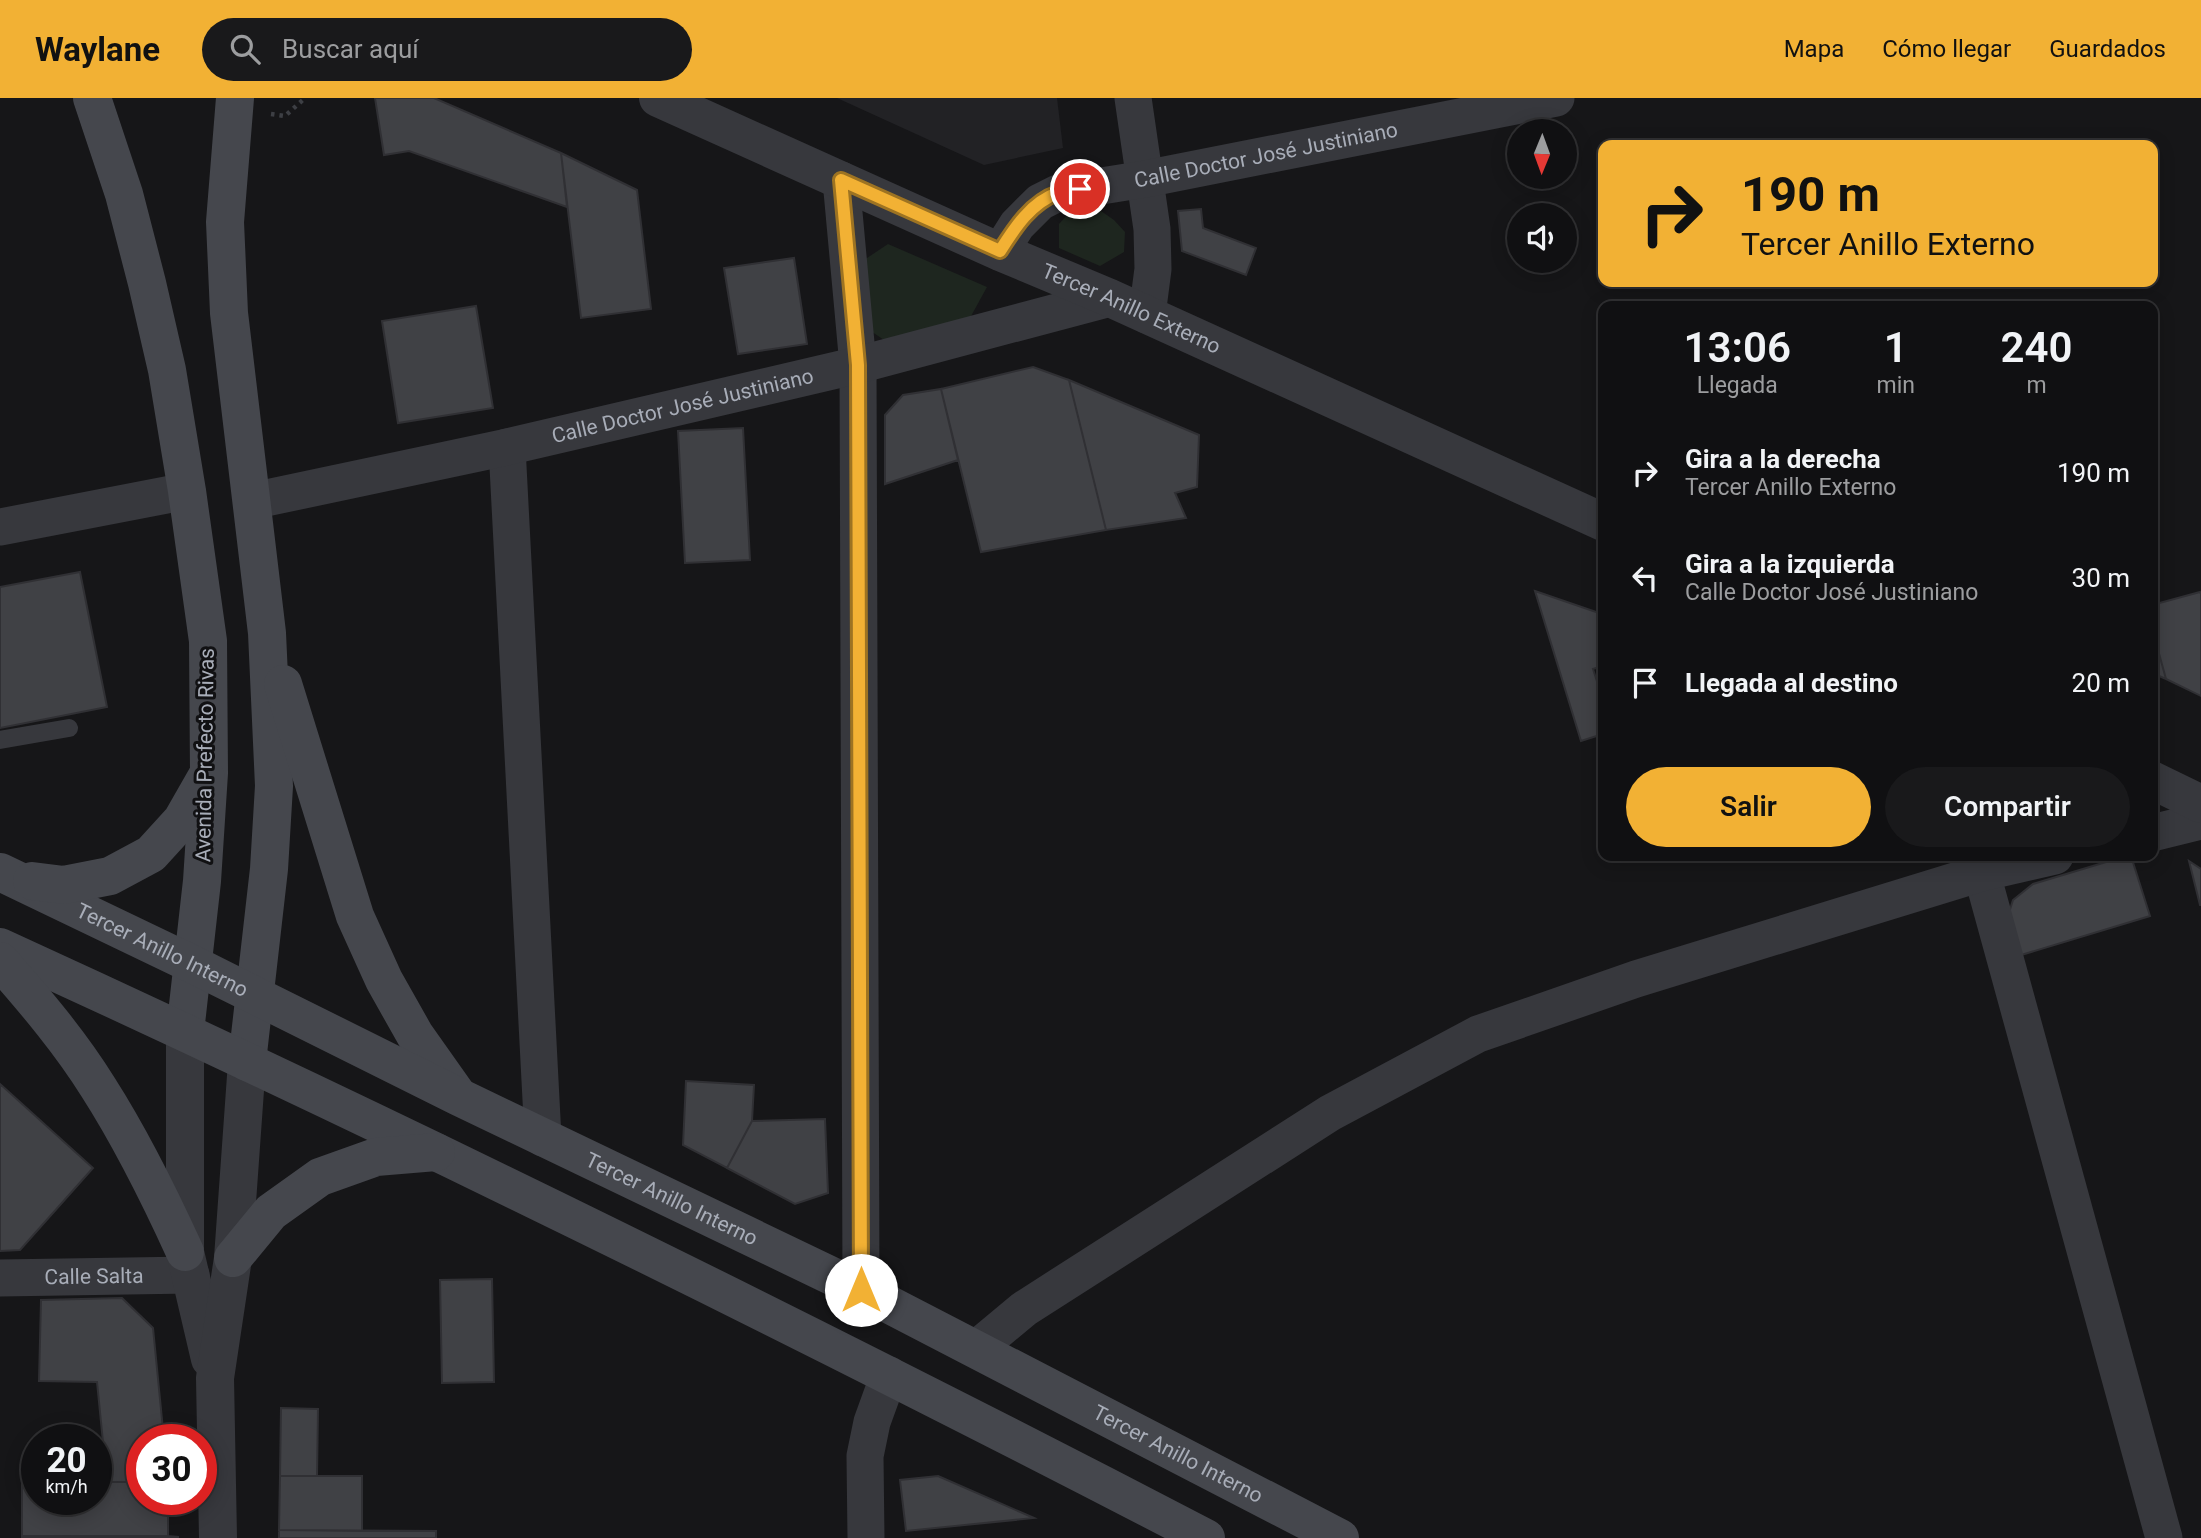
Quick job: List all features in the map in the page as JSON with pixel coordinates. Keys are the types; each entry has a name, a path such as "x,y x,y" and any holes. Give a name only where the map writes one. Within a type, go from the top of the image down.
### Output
{"main road":[{"name":"Avenida Prefecto Rivas","path":"92,98 124,194 148,283 167,370 208,641 209,773 202,881 186,1032"},
{"name":"Avenida Prefecto Rivas","path":"235,98 225,222 229,313 267,633 274,786 269,869 247,1062"},
{"path":"267,633 355,916 384,980 415,1035 459,1097"},
{"path":"8,876 64,885 110,876 150,854 182,820 209,773"},
{"name":"Tercer Anillo Interno","path":"8,876 543,1138 861,1290 1322,1534"},
{"path":"0,947 186,1032 436,1152 889,1375 1206,1536"},
{"path":"0,961 42,1009 97,1085 145,1167 188,1263"},
{"path":"233,1258 271,1212 320,1177 376,1157 436,1152"}],"street":[{"name":"Tercer Anillo Externo","path":"658,98 1110,298 1598,520"},
{"path":"1133,98 1152,229 1153,269 1147,315"},
{"name":"Calle Doctor José Justiniano","path":"1000,251 1017,225 1040,202 1058,193 1145,179 1556,98"},
{"path":"841,180 858,365 861,1290"},
{"name":"Calle Doctor José Justiniano","path":"252,501 507,447 858,365 1110,298"},
{"path":"507,447 543,1138"},
{"path":"0,527 187,491"},
{"path":"2158,783 2201,804"},
{"path":"2158,832 2201,821"},
{"path":"976,1349 1024,1309 1330,1113 1478,1034 1979,864 2008,861"},
{"path":"1979,864 2164,1538"},
{"name":"Avenida Prefecto Rivas","path":"186,1032 188,1263 215,1378"},
{"name":"Avenida Prefecto Rivas","path":"218,1538 215,1378 233,1258 247,1062"},
{"name":"Calle Salta","path":"0,1278 188,1263"},
{"path":"866,1538 865,1456 872,1422 889,1375"}],"lane":[{"path":"0,740 69,728"}],"shaded area":[{"path":"837,98 1057,98 1063,148 984,165"},
{"path":"1101,211 1125,232 1124,252 1100,266 1059,248 1059,224 1069,213"},
{"path":"888,244 987,287 970,318 884,340 865,327 864,260"}],"building":[{"path":"375,98 434,98 561,153 567,207 409,151 384,155"},
{"path":"561,153 637,190 651,309 581,318"},
{"path":"1201,209 1203,228 1256,248 1246,275 1182,251 1178,211"},
{"path":"794,258 807,344 738,354 724,268"},
{"path":"476,306 493,408 398,423 382,321"},
{"path":"1033,367 1069,380 1106,530 981,552 941,389"},
{"path":"1069,380 1199,435 1197,487 1175,493 1186,518 1106,530"},
{"path":"941,389 958,460 885,484 885,415 903,395"},
{"path":"743,428 750,560 685,563 678,431"},
{"path":"80,572 107,707 0,728 0,587"},
{"path":"1535,591 1598,613 1598,668 1593,669 1598,684 1598,736 1581,741"},
{"path":"2200,592 2201,594 2201,696 2166,679 2158,650 2158,603"},
{"path":"2158,650 2166,679 2158,676"},
{"path":"2109,861 2133,861 2150,916 2018,956 2007,919 2013,900 2033,884"},
{"path":"2189,861 2201,869 2201,905 2200,905"},
{"path":"686,1081 754,1085 752,1121 727,1168 683,1145"},
{"path":"0,1084 93,1168 20,1250 0,1251"},
{"path":"825,1119 828,1193 795,1204 727,1168 752,1121"},
{"path":"492,1279 494,1382 442,1383 440,1280"},
{"path":"122,1298 153,1328 162,1424 126,1424 126,1482 112,1482 112,1424 101,1424 97,1382 39,1381 41,1300"},
{"path":"281,1408 318,1409 317,1476 280,1476"},
{"path":"280,1476 362,1476 362,1531 279,1530"},
{"path":"938,1476 1034,1518 906,1531 900,1480"},
{"path":"112,1482 126,1482 126,1515 168,1515 168,1536 22,1536 22,1515 112,1515"},
{"path":"279,1530 436,1531 436,1538 279,1538"},
{"path":"168,1536 179,1537 22,1538"}],"route":[{"path":"861,1290 858,365 841,180 1000,251 1017,225 1040,202 1058,193 1080,189"}]}
